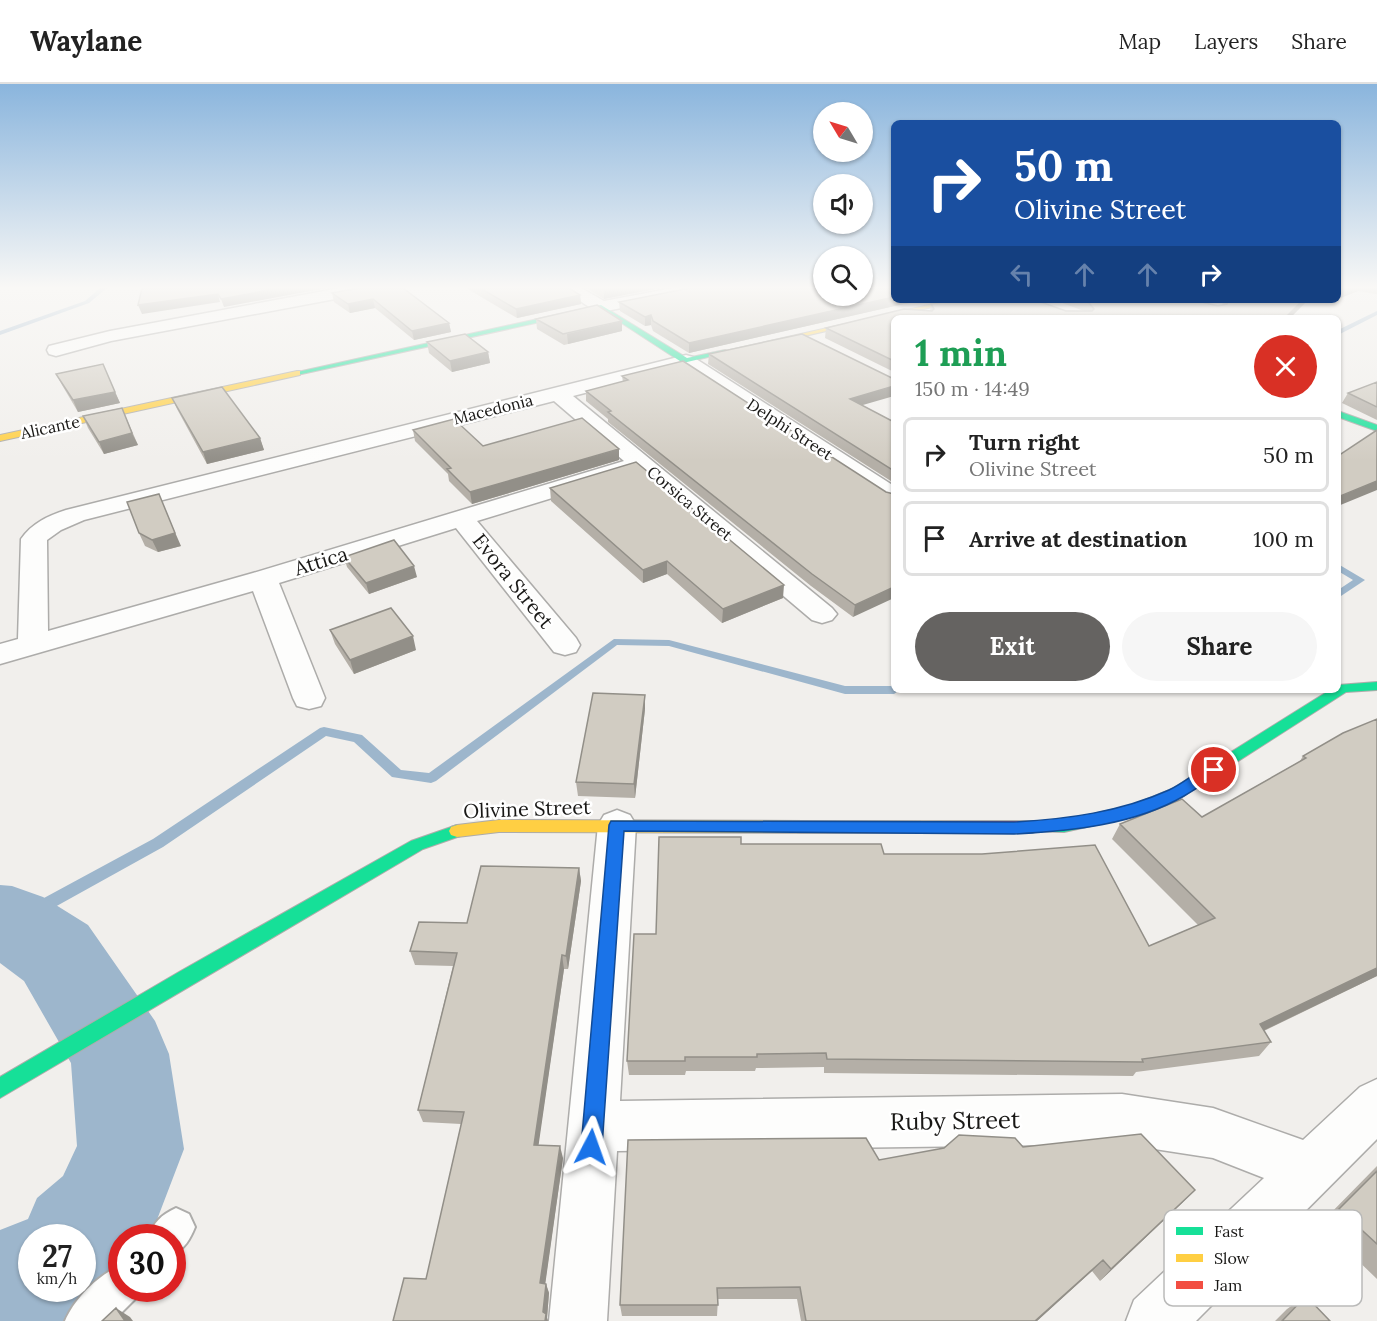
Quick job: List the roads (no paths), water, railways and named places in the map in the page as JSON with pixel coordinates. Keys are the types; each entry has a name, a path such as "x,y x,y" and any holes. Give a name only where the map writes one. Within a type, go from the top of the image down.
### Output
{"street":[{"path":"56,350 72,346"},
{"name":"Alicante","path":"1,438 424,346"},
{"path":"662,346 686,361"},
{"name":"Macedonia","path":"33,645 33,539 54,523 75,515 752,346"},
{"path":"824,346 832,350"},
{"name":"Delphi Street","path":"686,361 891,495"},
{"name":"Corsica Street","path":"557,393 822,614"},
{"path":"1341,415 1374,425"},
{"name":"Attica","path":"0,654 263,579 641,463"},
{"name":"Evora Street","path":"461,518 565,645"},
{"path":"263,579 309,698"},
{"name":"Olivine Street","path":"1341,689 1377,686"},
{"name":"Olivine Street","path":"0,1088 184,978 417,845 454,831 499,826 617,825 1014,828 1064,826 1132,811 1177,793 1335,693"},
{"path":"578,1321 617,825"},
{"path":"1268,1210 1377,1104"},
{"name":"Ruby Street","path":"593,1126 1122,1119 1213,1133 1310,1169"},
{"path":"1155,1321 1170,1306"}],"lane":[{"path":"86,1321 108,1298"}],"waterway":[{"path":"1341,569 1360,580 1341,593"},
{"path":"12,923 158,843 324,731 358,738 397,774 431,778 614,642 669,643 845,690 891,690"},
{"path":"0,922 12,923 56,953 120,1054 131,1149 103,1216 94,1224"},
{"path":"0,1303 18,1288"}]}
